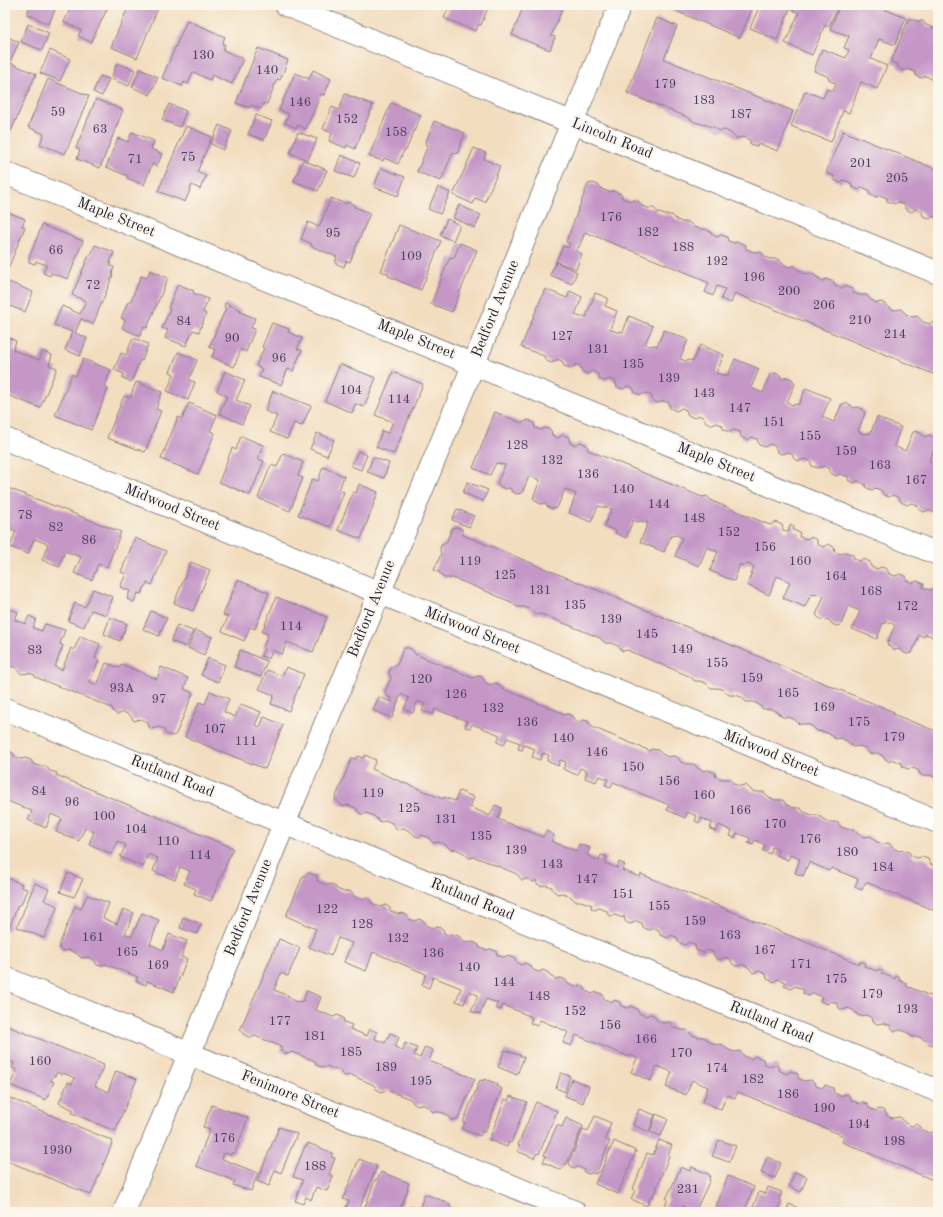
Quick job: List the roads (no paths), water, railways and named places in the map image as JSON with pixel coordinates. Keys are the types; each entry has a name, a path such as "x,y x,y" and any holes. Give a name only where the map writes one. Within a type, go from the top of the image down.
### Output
{"street":[{"name":"Lincoln Road","path":"286,5 938,273"},
{"name":"Bedford Avenue","path":"124,1212 474,364 620,5"},
{"name":"Maple Street","path":"5,173 938,554"},
{"name":"Midwood Street","path":"5,439 938,822"},
{"name":"Rutland Road","path":"5,709 938,1091"},
{"name":"Fenimore Street","path":"5,978 575,1212"}]}
